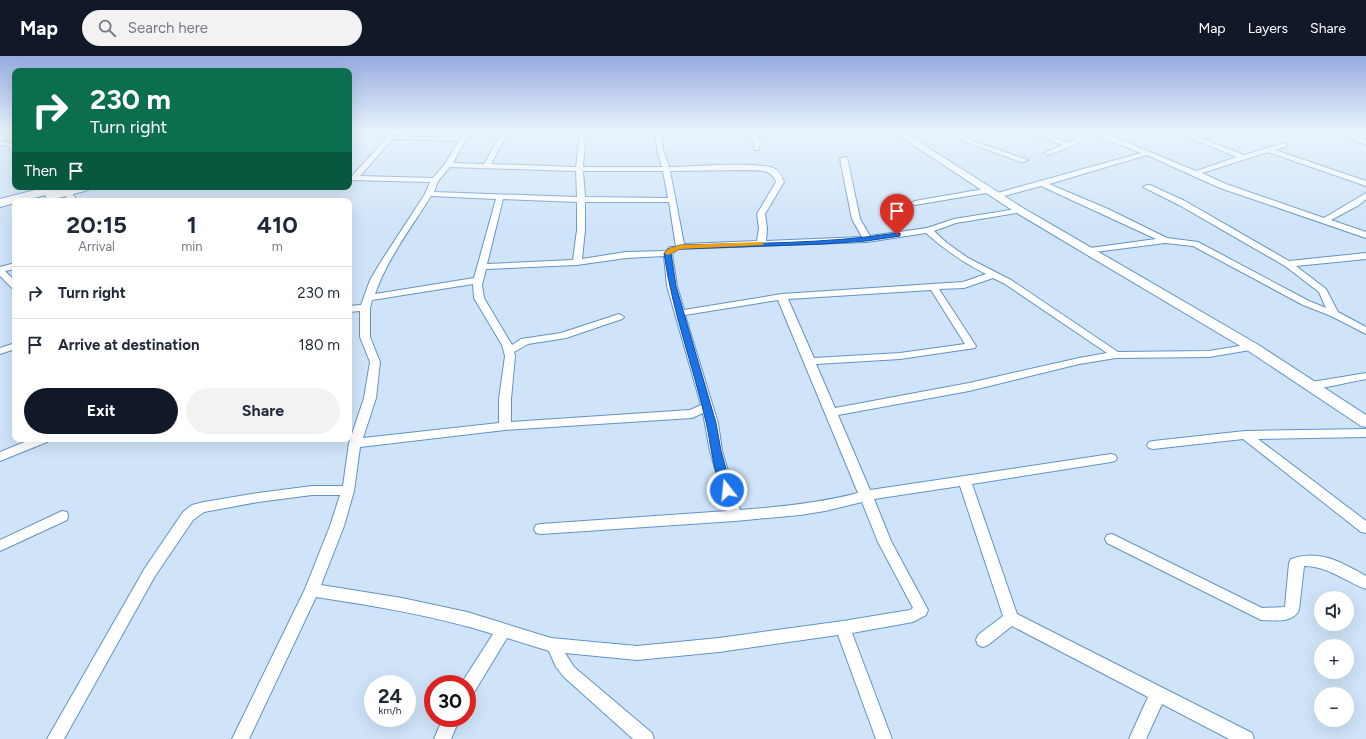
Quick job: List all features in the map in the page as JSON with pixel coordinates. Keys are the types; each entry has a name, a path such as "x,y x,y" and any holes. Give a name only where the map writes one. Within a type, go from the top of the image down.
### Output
{"main road":[{"path":"41,198 65,191"},
{"path":"36,198 65,191"},
{"path":"0,203 12,203"},
{"path":"0,209 12,204"}],"street":[{"path":"352,178 367,163"},
{"path":"577,262 581,230 580,163"},
{"path":"663,163 669,179 680,247"},
{"path":"845,163 856,219 866,239"},
{"path":"946,163 1019,210 1252,346 1366,422"},
{"path":"915,203 993,193 1041,183 1115,163"},
{"path":"1170,163 1254,198 1366,235"},
{"path":"1196,173 1226,163"},
{"path":"1305,163 1366,184"},
{"path":"240,739 312,590 337,526 348,491 355,443 370,398 375,362 365,337 367,303 386,260 429,194 435,180 448,165 772,170 777,174 780,182 761,214 763,228 761,244"},
{"path":"352,178 435,180"},
{"path":"1041,183 1105,210 1165,240"},
{"path":"1147,187 1200,213 1288,264 1323,291 1334,314"},
{"path":"429,194 500,197 672,200"},
{"path":"1324,221 1356,203 1366,195"},
{"path":"500,197 477,285 479,298 507,345 510,356 504,399 505,426"},
{"path":"482,267 577,262 626,255 668,253 670,250 680,247 866,239 928,230 954,221 1019,210"},
{"path":"928,230 944,245 992,275 1008,282 1116,355"},
{"path":"1090,251 1165,240 1195,244 1306,303 1334,314 1366,331"},
{"path":"668,253 672,286 681,313 706,407 712,423 716,451 735,516"},
{"path":"1288,264 1366,256"},
{"path":"12,267 0,271 12,283"},
{"path":"681,313 782,297 964,285 992,275"},
{"path":"352,308 367,303 479,280"},
{"path":"810,361 900,356 971,346 934,288"},
{"path":"312,590 402,604 467,619 554,645 637,653 719,645 843,628 913,616 921,610 885,542 832,412 788,314 782,297"},
{"path":"509,351 525,341 562,336 619,317"},
{"path":"832,412 969,387 1079,361 1116,355 1210,354 1252,346"},
{"path":"0,351 12,347"},
{"path":"1312,386 1366,376"},
{"path":"355,443 505,426 692,414 706,407"},
{"path":"692,414 712,423"},
{"path":"1154,445 1245,435 1366,433"},
{"path":"1245,435 1366,528"},
{"path":"0,457 36,442"},
{"path":"541,529 735,516 825,506 865,496 1111,458"},
{"path":"964,480 1011,618 1246,739"},
{"path":"55,739 150,572 188,516 196,509 294,492 327,489 348,491"},
{"path":"0,546 62,516"},
{"path":"1112,539 1261,614 1287,614 1292,610 1296,563 1302,560 1321,562 1336,567 1366,583"},
{"path":"983,640 1011,618"},
{"path":"843,628 884,739"},
{"path":"476,675 504,630"},
{"path":"554,645 561,662 569,672 646,739"},
{"path":"1137,739 1158,694"},
{"path":"442,739 448,727"}],"slow traffic":[{"path":"668,253 670,250 680,247 761,244"}],"route":[{"path":"727,490 716,451 712,423 672,286 668,253 670,250 680,247 787,244 866,239 897,235"}]}
